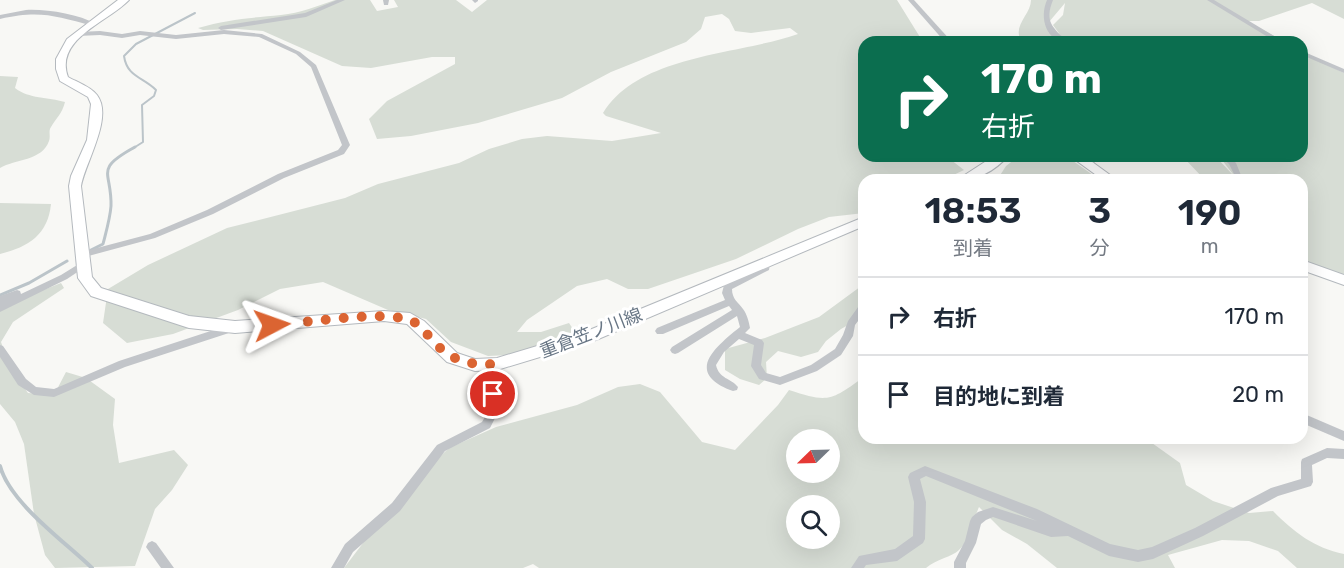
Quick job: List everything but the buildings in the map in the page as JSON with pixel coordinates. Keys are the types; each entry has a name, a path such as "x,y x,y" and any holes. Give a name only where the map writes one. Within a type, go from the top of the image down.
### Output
{"main road":[{"name":"重倉笠ノ川線","path":"124,0 78,34 64,48 60,62 64,79 92,95 96,104 93,140 75,186 84,278 96,292 189,322 235,327 384,316 399,317 419,325 452,358 475,365 497,364 591,336 858,222"},
{"path":"976,174 993,162"},
{"path":"1088,162 1104,174"},
{"path":"1308,267 1344,280"}],"street":[{"path":"78,34 171,35 306,15 342,0"},
{"path":"911,0 944,36"},
{"path":"1050,0 1044,16 1048,27 1056,36"},
{"path":"1210,0 1271,36"},
{"path":"0,17 36,10 63,14 93,24"},
{"path":"0,300 82,260 152,236 210,212 281,176 341,152 346,145 314,66 298,53 260,35 224,32 176,37 171,35"},
{"path":"1308,56 1344,70"},
{"path":"0,308 64,277 82,260"},
{"path":"732,387 722,383 713,373 711,365 715,353 745,328 746,322 725,292 727,288 766,267 766,260"},
{"path":"660,331 731,301"},
{"path":"675,350 739,310"},
{"path":"737,334 759,343 756,366 763,376 780,381 814,368 838,352 858,314"},
{"path":"0,349 22,382 33,391 54,393 123,364 235,327"},
{"path":"337,568 349,548 396,507 441,448 486,425 491,416 497,364"},
{"path":"1308,421 1344,436"},
{"path":"857,568 863,560 897,555 919,539 920,502 914,477 925,471 1033,513 1109,550 1138,556 1153,553 1199,532 1275,492 1306,482 1306,462 1327,453 1344,454"},
{"path":"960,568 960,562 970,543 976,521 993,512 1051,531 1069,531"},
{"path":"152,547 168,568"}],"shaded area":[{"path":"335,0 370,0 377,11 398,7 394,0 456,0 472,12 487,0 897,0 919,36 858,36 858,162 954,162 964,170 956,174 858,174 858,214 829,217 798,229 736,259 648,289 628,289 607,279 577,286 527,320 517,332 541,332 569,323 577,335 532,354 488,356 451,342 426,319 388,310 323,282 280,289 238,310 173,334 127,343 103,323 108,289 148,265 227,228 345,198 378,184 459,163 489,149 522,139 547,136 612,141 661,133 606,116 603,113 619,94 640,79 665,68 692,59 798,34 790,28 751,33 735,31 729,19 722,14 705,17 701,29 686,42 611,72 562,98 478,123 411,136 377,139 369,119 387,101 455,64 455,57 432,57 371,68 342,66 263,31 198,28 309,9"},
{"path":"1031,0 1344,0 1344,19 1312,3 1259,21 1247,21 1274,36 1061,36 1053,25 1063,15 1065,3 1049,22 1060,36 1019,36 1020,26"},
{"path":"1308,55 1344,73 1344,278 1308,262 1308,174 1233,174 1224,162 1308,162"},
{"path":"0,76 18,77 15,88 20,92 65,102 61,113 50,129 50,139 46,148 34,156 0,168"},
{"path":"1011,162 1074,162 1092,174 1001,174"},
{"path":"1188,162 1221,162 1232,174 1199,174"},
{"path":"0,203 51,204 46,223 35,238 20,247 0,254"},
{"path":"61,283 64,288 13,322 1,342 9,362 28,393 54,395 66,372 86,378 115,399 113,425 119,463 174,450 188,465 172,490 155,509 135,566 55,568 45,555 34,514 24,444 15,422 0,404 0,307"},
{"path":"858,288 858,321 841,329 826,341 818,352 801,357 778,351 766,362 767,378 759,385 740,379 725,370 725,349 765,338 819,317"},
{"path":"858,381 858,444 1153,444 1180,463 1186,485 1213,501 1249,513 1273,511 1305,538 1323,548 1344,554 1344,568 1297,568 1278,551 1249,541 1222,540 1168,555 1175,568 1057,568 1027,544 1002,530 979,507 963,546 926,568 539,568 533,564 523,568 344,568 376,526 449,448 496,427 577,405 618,387 640,384 660,392 702,442 735,450 778,405 789,390 821,398 836,395"}],"waterway":[{"path":"132,149 143,142 142,105 154,96 156,90 132,73 124,56 136,44 195,13"},
{"path":"91,250 103,244 109,221 111,206 109,167 135,147"},
{"path":"0,295 29,283 67,261"},
{"path":"0,466 6,480 26,507 92,568"}],"route":[{"path":"272,325 384,316 410,319 452,358 475,365 497,364 493,394"}]}
